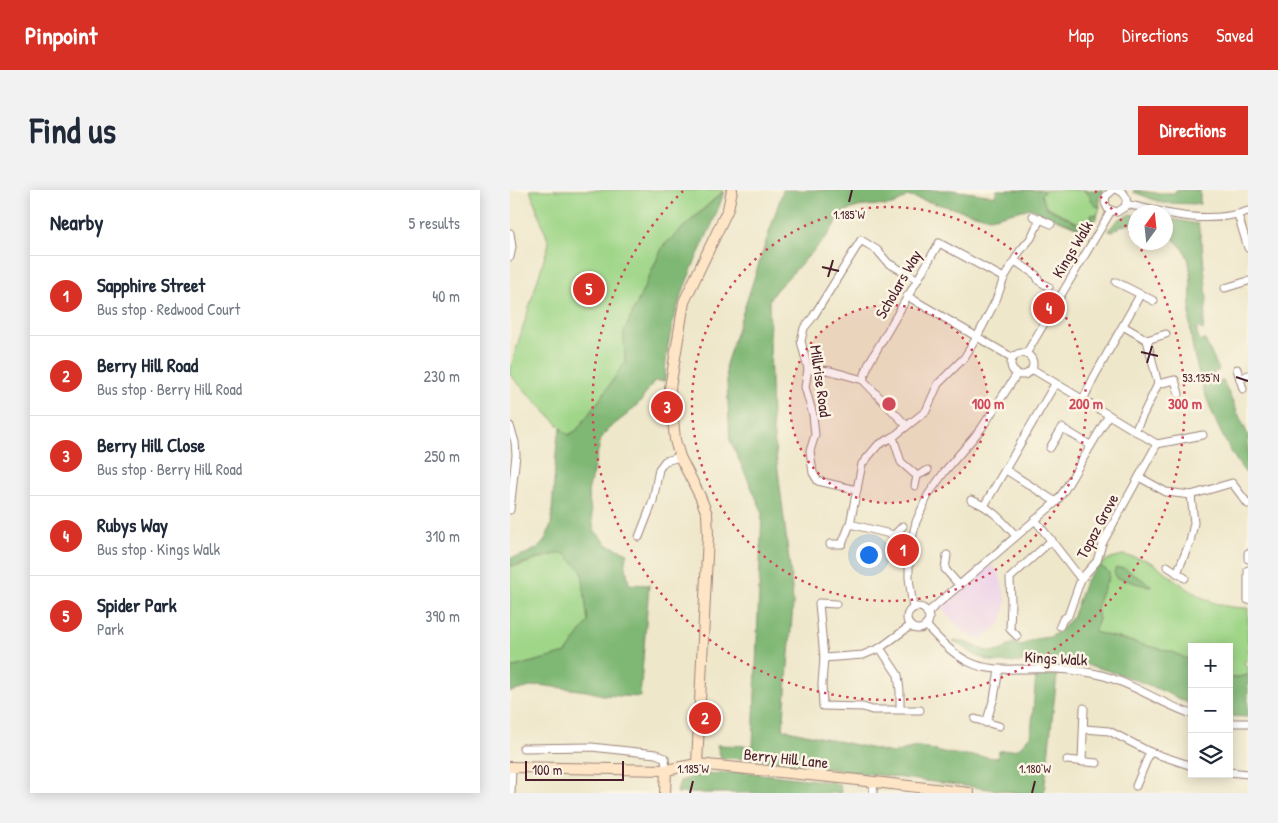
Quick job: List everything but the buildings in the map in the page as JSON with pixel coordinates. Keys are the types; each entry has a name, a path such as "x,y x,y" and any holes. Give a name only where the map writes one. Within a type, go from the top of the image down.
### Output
{"street":[{"path":"697,764 708,545 707,514 680,457 675,440 670,388 684,302 728,208 732,190"},
{"path":"1113,190 1108,193 1105,199 1106,206 1110,211 1120,211 1126,204 1126,196 1118,190"},
{"path":"1126,204 1200,218 1238,214 1248,211"},
{"name":"Kings Walk","path":"1026,354 1110,211"},
{"path":"1238,214 1248,248"},
{"path":"1033,216 1051,224"},
{"path":"830,544 842,547 850,524 861,470 868,456 878,445 893,437 926,411 938,384 964,358 977,337 996,300 1004,278 1020,251 1031,238 1040,219"},
{"path":"510,233 512,247 510,255"},
{"name":"Millrise Road","path":"856,490 818,481 813,473 810,451 815,434 813,415 805,387 808,369 802,341 804,328 861,240 877,250 888,263 917,279"},
{"name":"Scholars Way","path":"863,380 869,362 939,243 1004,278"},
{"path":"1015,261 1036,275 1038,281 1049,287"},
{"path":"1225,288 1248,281"},
{"path":"1116,282 1154,301"},
{"path":"1083,400 1123,320 1140,295"},
{"path":"907,296 1013,358"},
{"path":"1123,320 1146,340 1158,384 1135,431"},
{"path":"1146,340 1166,334"},
{"path":"1013,358 1019,354 1026,354 1031,358 1032,369"},
{"path":"1013,358 1012,368 1017,374 1024,375 1032,369"},
{"path":"1237,368 1243,389"},
{"path":"808,369 831,371 863,380 907,426"},
{"path":"1032,369 1157,444 1199,436 1198,446"},
{"path":"913,608 909,551 916,522 928,495 945,471 981,429 1017,374"},
{"path":"1240,379 1248,375"},
{"path":"1158,384 1175,380 1179,394"},
{"path":"984,506 1055,384"},
{"path":"928,613 921,608 910,610 907,617 910,626 917,629 926,626 928,613 1056,502 1109,415"},
{"path":"510,426 516,456 510,510"},
{"path":"1050,448 1062,428 1090,445"},
{"path":"893,437 901,462 917,476"},
{"name":"Topaz Grove","path":"1061,620 1068,616 1082,579 1097,561 1102,544 1157,444"},
{"path":"642,535 653,501 659,469 665,461 680,457"},
{"path":"917,476 928,470"},
{"path":"1006,470 1056,502"},
{"path":"915,486 917,476"},
{"path":"1139,477 1166,492 1191,495 1232,482 1248,504"},
{"path":"1177,573 1190,542 1194,523 1191,495"},
{"path":"971,500 984,506 1002,520 1016,536"},
{"path":"1036,520 1082,579"},
{"path":"850,524 894,535"},
{"path":"894,535 903,526"},
{"path":"894,535 896,548"},
{"path":"1017,636 1006,629 1012,602 1010,578 1052,540"},
{"path":"1248,553 1248,559"},
{"path":"947,555 945,569 960,586"},
{"path":"1167,566 1185,578"},
{"path":"1239,603 1248,600 1248,570"},
{"path":"836,604 819,603 824,658 823,706 863,707 872,710 920,710"},
{"path":"824,658 863,655 880,648 910,626"},
{"name":"Kings Walk","path":"926,626 953,652 970,663 999,670 1061,669 1098,674 1133,686 1175,708 1188,713"},
{"path":"880,648 898,675 900,709"},
{"path":"986,723 994,698 999,670"},
{"path":"1082,762 1085,729 1084,708"},
{"path":"975,719 999,726"},
{"path":"1233,723 1248,723"},
{"path":"1085,729 1109,731 1150,752 1188,765"},
{"path":"523,748 591,747 656,754 665,758 665,793"},
{"path":"1136,786 1150,752"},
{"path":"1067,760 1097,763"},
{"name":"Berry Hill Lane","path":"511,767 666,770 697,764 969,793"},
{"path":"511,767 511,793"},
{"path":"1233,772 1248,774"},
{"path":"873,793 874,782"}],"shaded area":[{"path":"992,565 999,573 1006,600 1004,614 1000,624 982,639 976,638 963,632 941,608"}],"green space":[{"path":"530,190 724,190 663,246 624,332 625,362 576,431 568,435 510,375 510,369 549,243"},
{"path":"783,190 951,190 995,196 997,190 1045,190 1041,195 1046,207 1087,228 1091,224 1091,215 1098,214 1088,232 1030,208 990,218 907,196 895,204 887,206 857,207 843,212 825,239 776,290 769,300 772,421 793,604 783,729 892,753 916,747 943,753 998,758 999,751 1018,749 1031,735 1036,675 1057,675 1044,793 1020,793 753,759 721,758 717,745 753,746 762,511 730,440 726,364"},
{"path":"1045,190 1083,190 1087,192 1095,205 1100,207 1098,214 1091,215 1091,224 1087,228 1046,206 1040,195"},
{"path":"1083,190 1104,190 1099,198 1100,207 1095,206 1087,192"},
{"path":"1134,190 1175,193 1176,190 1200,190 1200,204 1163,203 1133,192"},
{"path":"724,191 714,220 681,296 671,330 665,381 654,381 641,401 607,430 601,439 588,492 594,530 608,545 628,553 625,562 629,584 649,585 640,697 603,695 539,685 510,692 510,668 566,653 588,622 582,571 565,554 551,555 510,566 510,558 537,548 547,536 551,525 557,441 561,428 568,435 576,431 625,362 624,332 663,246"},
{"path":"1128,215 1128,224 1111,232 1108,230 1119,219"},
{"path":"1173,219 1198,224 1202,244 1207,299 1203,330 1197,327 1197,334 1200,341 1205,340 1219,370 1213,373 1216,382 1223,381 1248,435 1248,476 1237,462 1217,425 1202,383 1196,362 1190,324 1191,277 1189,263 1186,254 1174,239"},
{"path":"556,553 565,553 582,571 588,622 566,653 510,668 510,566 521,565"},
{"path":"1123,555 1140,558 1158,567 1203,598 1237,608 1248,608 1248,657 1244,664 1248,667 1248,675 1233,678 1233,643 1188,643 1188,659 1172,652 1094,632 1099,620 1097,609 1099,599 1109,577 1099,565 1111,558"},
{"path":"1099,565 1109,572 1109,577 1099,599 1097,609 1099,619 1094,632 1172,652 1188,659 1188,703 1147,684 1099,668 1058,660 1006,662 986,660 953,641 966,642 991,652 1004,649 1013,643 1020,646 1035,639 1050,637 1060,631 1072,618 1085,582"},
{"path":"1116,568 1124,568 1152,586 1116,578 1114,571"},
{"path":"1248,675 1248,717 1233,716 1233,678"},
{"path":"744,772 832,782 840,785 841,793 677,793 680,781 703,774"}],"place":[{"name":"Spider Park","path":"589,289"},
{"name":"Rubys Way","path":"1049,308"},
{"name":"Berry Hill Close","path":"667,407"},
{"name":"Sapphire Street","path":"903,550"},
{"name":"Berry Hill Road","path":"705,718"}]}
